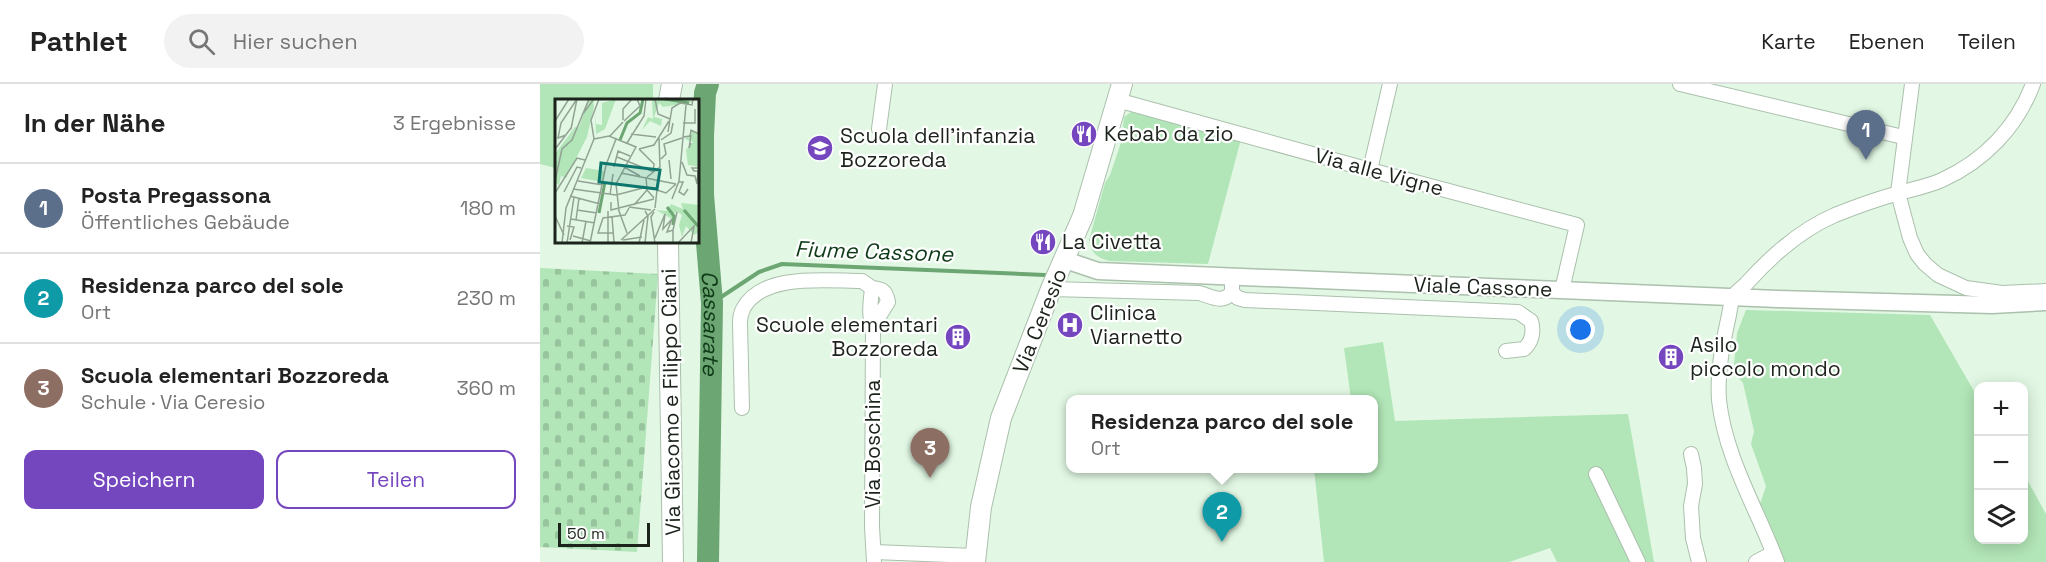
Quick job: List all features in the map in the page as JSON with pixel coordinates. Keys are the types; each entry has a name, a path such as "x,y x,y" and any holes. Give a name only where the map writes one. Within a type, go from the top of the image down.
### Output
{"main road":[{"path":"669,99 672,84"},
{"name":"Via Ceresio","path":"975,559 981,507 1001,418 1051,289 1083,216 1119,92"},
{"name":"Via Giacomo e Filippo Ciani","path":"668,243 674,562"}],"street":[{"path":"879,129 885,84"},
{"path":"1370,170 1390,84"},
{"path":"1680,84 1904,137"},
{"path":"1912,84 1898,193 1910,238 1917,254 1938,275 1956,285 2002,293 2046,291"},
{"path":"1756,562 1775,558 1732,454 1719,399 1723,344 1733,297 1783,247 1818,223 1898,193 1942,181 1982,155 2000,140 2013,123 2026,104 2033,84"},
{"name":"Via alle Vigne","path":"1119,92 1370,170 1577,225 1562,290"},
{"name":"Viale Cassone","path":"1065,260 1098,271 1232,285 1562,290 1992,305 2046,302"},
{"name":"Via Boschina","path":"742,408 740,323 742,309 757,292 790,281 862,281 886,293 888,302 873,326 872,527 874,557"},
{"name":"Viale Cassone","path":"1051,289 1199,293 1219,299 1227,298 1232,285"},
{"name":"Viale Cassone","path":"1232,285 1238,298 1245,300 1518,312 1531,321 1532,339 1524,349 1506,351"},
{"path":"1691,454 1695,484 1691,506 1693,537 1699,562"},
{"path":"1596,474 1638,562"},
{"path":"874,557 975,559"}],"green space":[{"path":"540,84 653,84 653,99 555,99 555,168 540,164"},
{"path":"1131,112 1241,139 1208,264 1110,261 1093,252 1089,240 1105,183 1125,131 1124,117"},
{"path":"540,268 658,274 637,552 540,547"},
{"path":"1746,310 1930,315 1974,391 1974,544 2028,544 2028,481 2046,514 2046,562 1781,562 1757,513 1766,486 1751,444 1754,431 1743,383 1735,374 1737,333"},
{"path":"1383,342 1395,421 1628,414 1654,562 1557,562 1550,548 1509,562 1324,562 1314,473 1378,473 1378,395 1350,395 1344,348"}],"waterway":[{"name":"Cassarate","path":"708,84 705,93 703,136 703,195 712,303 708,562"},
{"name":"Fiume Cassone","path":"712,303 759,272 782,264 1045,275"}],"place":[{"name":"Kebab da zio","path":"1084,134"},
{"name":"Scuola dell'infanzia Bozzoreda","path":"820,148"},
{"name":"Posta Pregassona","path":"1866,160"},
{"name":"La Civetta","path":"1043,242"},
{"name":"Clinica Viarnetto","path":"1070,325"},
{"name":"Scuole elementari Bozzoreda","path":"958,337"},
{"name":"Asilo piccolo mondo","path":"1671,357"},
{"name":"Scuola elementari Bozzoreda","path":"930,478"},
{"name":"Residenza parco del sole","path":"1222,542"}]}
